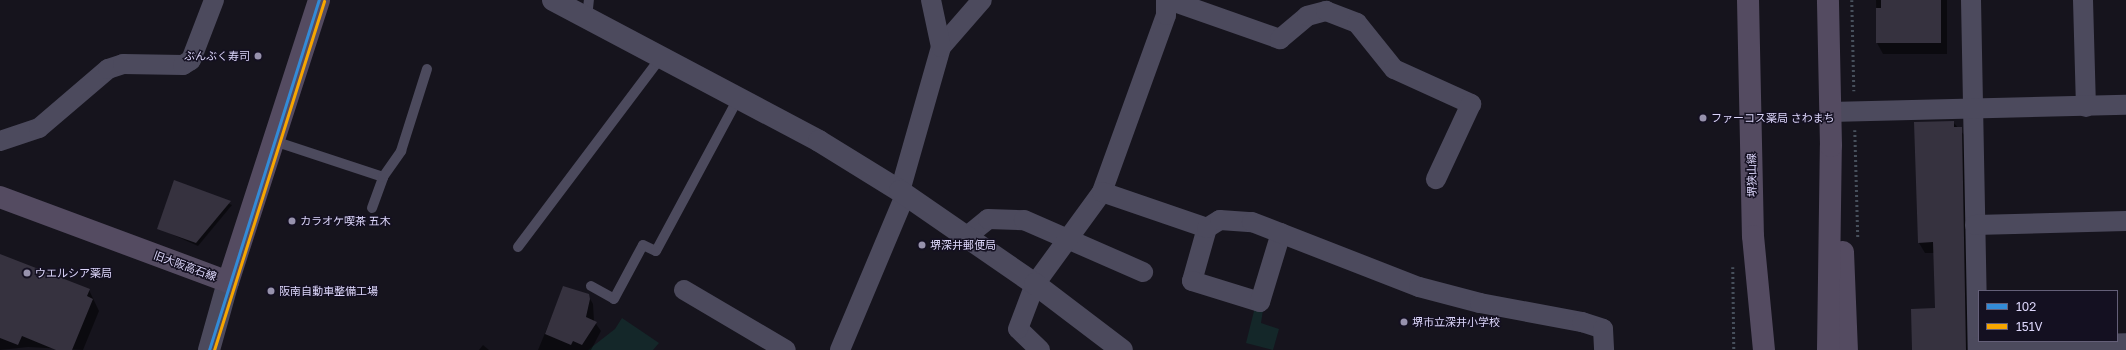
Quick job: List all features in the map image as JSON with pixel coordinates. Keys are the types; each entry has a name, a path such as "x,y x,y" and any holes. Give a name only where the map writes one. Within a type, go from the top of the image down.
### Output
{"main road":[{"name":"旧大阪高石線","path":"0,197 228,282 319,0"},
{"name":"堺狭山線","path":"1748,0 1753,236 1764,350"},
{"path":"1828,0 1831,146 1828,350"},
{"path":"1831,146 1842,230 1847,350"},
{"path":"1749,350 1747,263 1753,236"}],"street":[{"path":"0,141 40,128 108,69 123,64 183,65 191,60 214,0"},
{"path":"554,0 588,9 662,56 707,87 739,97 902,193 1035,284 1122,350"},
{"path":"931,0 941,47"},
{"path":"840,350 902,193 941,47 982,0"},
{"path":"1040,350 1018,329 1035,284 1102,192 1166,15 1166,0"},
{"path":"1169,0 1280,39 1307,16 1326,11 1357,23 1394,69 1471,104 1436,179"},
{"path":"1971,0 1975,107 1975,225 1978,348 2126,342"},
{"path":"2083,0 2086,107"},
{"path":"1830,112 1975,107 2086,107 2126,105"},
{"path":"1102,192 1207,228"},
{"path":"966,236 988,219 1007,217 1070,237 1143,272"},
{"path":"1281,233 1260,302 1192,281 1207,228 1220,220 1252,222 1281,233 1419,286 1480,303 1582,322 1604,330 1604,350"},
{"path":"1975,225 2126,221"},
{"path":"209,350 228,282"},
{"path":"684,290 786,350"}],"lane":[{"path":"518,247 662,56"},
{"path":"372,208 383,177 401,150 427,69"},
{"path":"591,286 614,299 644,245 656,251 739,97"},
{"path":"274,141 383,177"}],"path":[{"path":"1852,0 1858,239"}],"green space":[{"path":"1255,307 1263,310 1261,323 1279,329 1273,350 1246,343"},
{"path":"622,318 659,343 653,350 588,350 615,329"}],"building":[{"path":"1881,0 1941,0 1941,43 1876,43 1876,8 1881,8"},
{"path":"1954,121 1954,127 1962,127 1966,350 1912,350 1911,309 1935,308 1933,242 1918,243 1914,122"},
{"path":"174,180 231,201 196,243 157,229"},
{"path":"0,254 90,289 87,296 93,299 72,350 56,350 22,336 18,345 0,338"},
{"path":"563,286 589,294 590,299 586,317 597,322 582,345 573,341 571,345 545,334"}],"transit line":[{"name":"102","path":"209,350 319,0"},
{"name":"151V","path":"214,350 324,1"}],"place":[{"name":"ぶんぶく寿司","path":"258,56"},
{"name":"ファーコス薬局 さわまち","path":"1703,118"},
{"name":"カラオケ喫茶 五木","path":"292,221"},
{"name":"堺深井郵便局","path":"922,245"},
{"name":"ウエルシア薬局","path":"27,273"},
{"name":"阪南自動車整備工場","path":"271,291"},
{"name":"堺市立深井小学校","path":"1404,322"}]}
